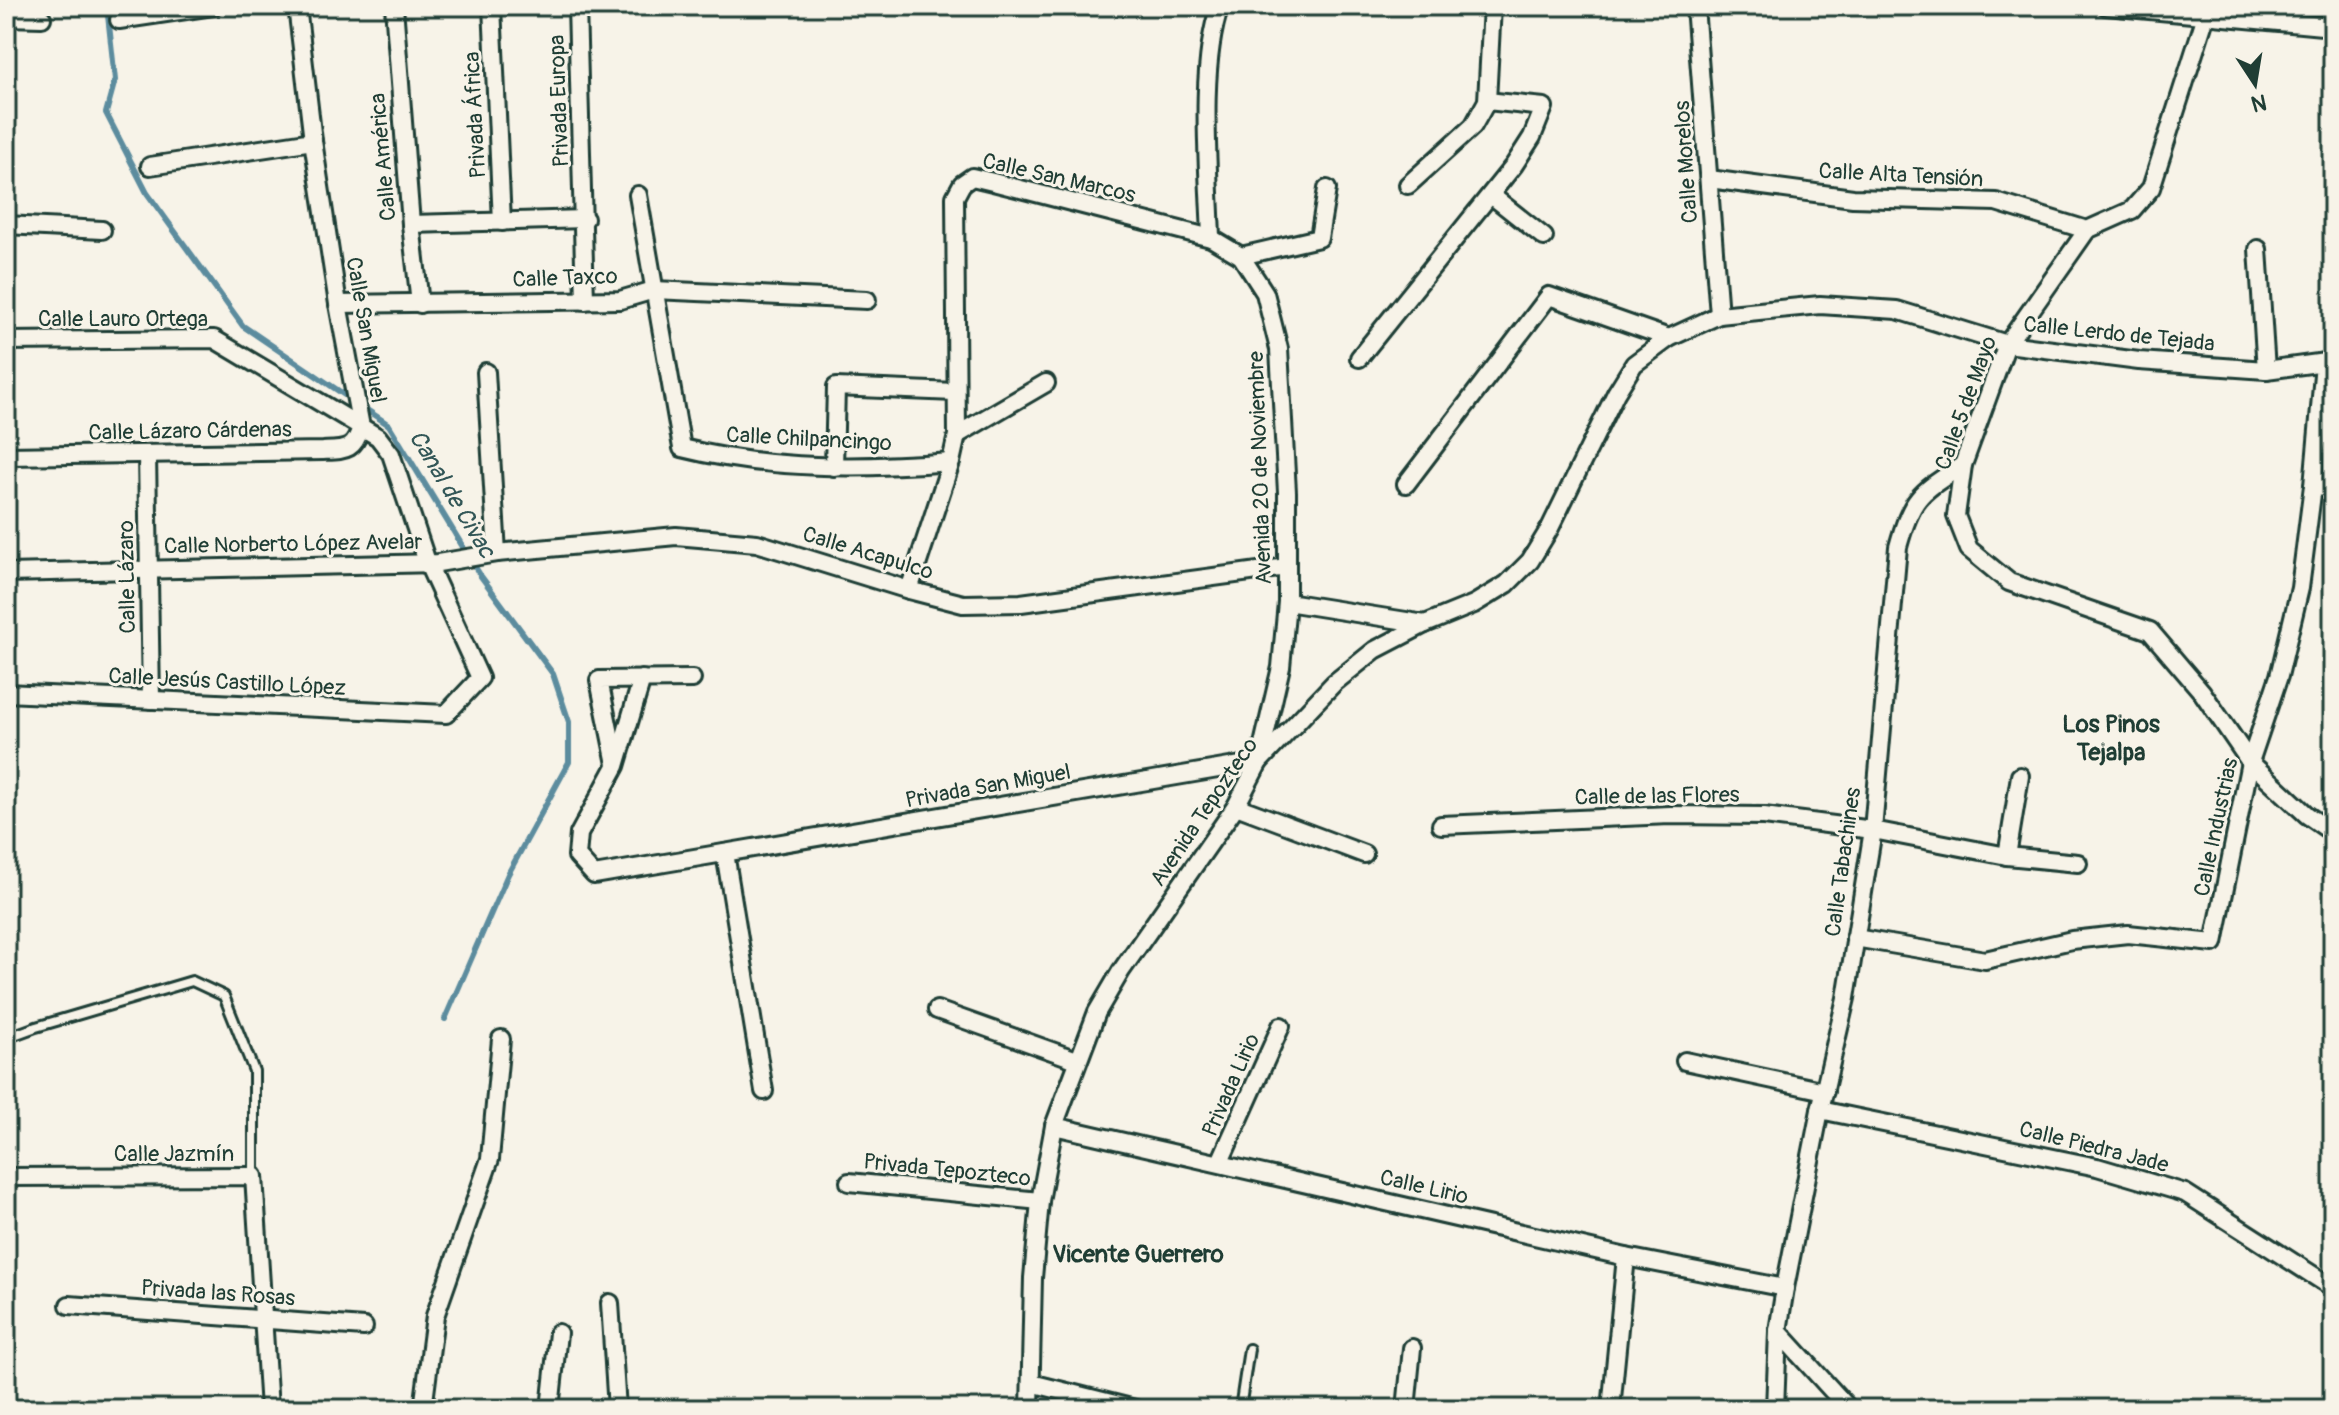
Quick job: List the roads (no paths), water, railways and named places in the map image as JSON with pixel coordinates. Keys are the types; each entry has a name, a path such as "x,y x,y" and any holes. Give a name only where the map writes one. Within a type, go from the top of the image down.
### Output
{"street":[{"path":"119,20 213,6"},
{"name":"Calle San Miguel","path":"297,6 313,141 351,381 360,419 391,454 480,678 446,714"},
{"name":"Calle América","path":"394,6 420,304"},
{"name":"Privada África","path":"492,6 502,222"},
{"name":"Privada Europa","path":"577,6 585,301"},
{"path":"1211,238 1207,104 1212,27 1220,6"},
{"path":"1408,185 1473,126 1487,101 1492,6"},
{"name":"Calle Morelos","path":"1695,6 1719,315"},
{"path":"2106,6 2209,11 2333,27"},
{"path":"2087,230 2132,210 2151,188 2209,11"},
{"path":"6,17 42,18"},
{"path":"1359,358 1491,195 1532,137 1544,107 1487,101"},
{"path":"150,166 313,141"},
{"name":"Calle San Marcos","path":"909,590 957,435 955,197 962,184 972,177 1211,238"},
{"name":"Calle Alta Tensión","path":"1709,179 1853,198 1996,202 2087,230"},
{"path":"1241,256 1319,238 1327,189"},
{"path":"638,195 654,290"},
{"path":"1491,195 1544,237"},
{"path":"411,224 585,219"},
{"path":"6,225 102,230"},
{"name":"Calle 5 de Mayo","path":"2087,230 2007,344 1963,465 1956,516 1969,549 2009,582 2150,631 2202,692 2250,762 2307,815 2333,833"},
{"name":"Avenida 20 de Noviembre","path":"1211,238 1241,256 1265,293 1279,349 1287,492 1287,602 1281,667 1259,762"},
{"path":"2258,249 2266,370"},
{"name":"Calle Taxco","path":"338,304 620,300 654,290 867,300"},
{"name":"Calle Chilpancingo","path":"654,290 682,448 722,458 834,467 892,467 951,462"},
{"path":"1406,484 1549,296 1669,338"},
{"name":"Calle Lerdo de Tejada","path":"1669,338 1719,315 1820,305 1897,310 2007,344 2139,361 2266,370 2328,362"},
{"name":"Avenida Tepozteco","path":"1030,1409 1033,1278 1040,1201 1054,1126 1097,1012 1121,971 1236,806 1259,762 1334,683 1375,650 1485,598 1507,584 1530,561 1557,515 1622,383 1634,364 1669,338"},
{"name":"Calle Lauro Ortega","path":"6,341 214,339 360,419"},
{"name":"Calle Industrias","path":"1855,938 1985,960 2072,940 2128,934 2214,943 2250,762 2279,676 2300,588 2328,362"},
{"path":"486,372 497,553"},
{"path":"957,435 1046,383"},
{"path":"834,467 836,387 955,392"},
{"name":"Calle Lázaro Cárdenas","path":"6,456 345,450 356,442 360,419"},
{"name":"Calle Lázaro","path":"147,454 151,700"},
{"name":"Calle Tabachines","path":"1775,1409 1778,1331 1785,1288 1846,998 1873,830 1898,547 1907,513 1925,489 1963,465"},
{"path":"2313,486 2333,490"},
{"name":"Calle Acapulco","path":"432,563 497,553 676,536 743,541 963,604 1021,603 1287,567"},
{"name":"Calle Norberto López Avelar","path":"6,573 432,563"},
{"path":"1287,602 1425,624"},
{"path":"616,766 642,679"},
{"path":"616,766 599,680 692,679"},
{"name":"Calle Jesús Castillo López","path":"6,693 446,714"},
{"name":"Privada San Miguel","path":"616,766 579,834 577,856 594,875 1259,762"},
{"path":"2007,856 2020,776"},
{"path":"1236,806 1364,854"},
{"name":"Calle de las Flores","path":"1441,825 1670,815 1748,816 1873,830 2007,856 2078,863"},
{"path":"725,853 764,1091"},
{"path":"937,1010 1077,1060"},
{"name":"Privada Lirio","path":"1220,1162 1281,1026"},
{"path":"423,1409 435,1316 490,1159 501,1039"},
{"path":"1685,1061 1825,1091"},
{"name":"Calle Piedra Jade","path":"1820,1110 2097,1167 2185,1193 2333,1288"},
{"name":"Calle Lirio","path":"1054,1126 1626,1257 1785,1288"},
{"name":"Calle Jazmín","path":"6,1177 254,1176 269,1409"},
{"name":"Privada Tepozteco","path":"849,1182 1040,1201"},
{"path":"1611,1409 1626,1257"},
{"path":"610,1303 617,1409"},
{"name":"Privada las Rosas","path":"69,1305 364,1327"},
{"path":"1778,1331 1849,1409"},
{"path":"550,1409 558,1333"},
{"path":"1406,1409 1412,1348"},
{"path":"1031,1383 1135,1409"}],"lane":[{"path":"6,1038 192,981 224,996 254,1071 254,1176"},
{"path":"1240,1409 1249,1349"}],"waterway":[{"name":"Canal de Civac","path":"107,6 115,80 106,113 147,193 243,326 352,400"},
{"name":"Canal de Civac","path":"361,406 389,425 480,575 553,674 569,722 569,762 508,874 445,1019"}],"district":[{"name":"Los Pinos Tejalpa","path":"2111,738"},
{"name":"Vicente Guerrero","path":"1138,1254"}]}
